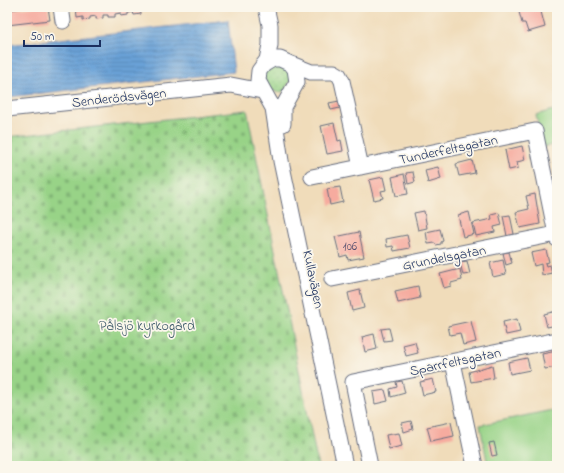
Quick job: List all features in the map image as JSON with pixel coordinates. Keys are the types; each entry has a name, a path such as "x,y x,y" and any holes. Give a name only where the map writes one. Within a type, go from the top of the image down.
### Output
{"street":[{"name":"Kullavägen","path":"266,7 270,25 288,62 297,75 292,91 283,107 283,125 354,466"},
{"name":"Kullavägen","path":"270,25 269,50 261,68 258,81 273,108 281,161 345,466"},
{"path":"261,68 273,59 288,62 305,70 319,73 334,72 339,75 342,81 361,167"},
{"name":"Senderödsvägen","path":"231,85 261,68"},
{"path":"264,92 278,98 292,91 304,80 319,73"},
{"name":"Senderödsvägen","path":"7,109 231,85 264,92"},
{"name":"Tunderfeltsgatan","path":"312,177 535,131 556,237"},
{"name":"Grundelsgatan","path":"332,279 556,237"},
{"name":"Sparrfeltsgatan","path":"370,466 353,382 557,340"},
{"path":"453,362 475,466"}],"green space":[{"path":"282,63 293,76 284,91 279,93 268,89 263,73 266,68"},
{"path":"557,109 557,167 552,145 543,147 536,115"},
{"name":"Pålsjö kyrkogård","path":"247,110 318,466 7,466 7,137"},
{"path":"557,409 557,466 488,466 480,425"}],"water":[{"path":"228,20 234,72 7,97 7,45"}],"building":[{"path":"48,7 50,20 7,25 7,10"},
{"path":"76,7 140,7 141,14 134,15 133,12 128,13 128,15 121,16 121,13 115,14 115,17 103,15 103,18 96,19 96,16 83,20 83,17 77,18"},
{"path":"520,7 543,7 540,8 545,27 528,32 525,23 522,23 519,12 521,11"},
{"path":"339,101 340,108 331,110 329,103"},
{"path":"334,123 338,141 341,140 343,151 327,154 321,126"},
{"path":"522,146 525,160 517,162 518,168 509,170 505,150"},
{"path":"472,160 475,173 459,176 456,164"},
{"path":"438,167 441,179 428,183 425,170"},
{"path":"413,172 415,182 408,184 406,173"},
{"path":"404,174 408,194 396,196 392,177"},
{"path":"383,177 386,190 381,191 383,198 374,200 369,180"},
{"path":"340,187 343,202 330,205 327,189"},
{"path":"535,194 540,224 520,228 516,212 529,209 526,196"},
{"path":"424,211 427,228 418,230 414,213"},
{"path":"469,212 474,234 463,237 458,215"},
{"path":"499,213 502,225 494,227 495,232 476,236 473,223 492,219 491,215"},
{"path":"510,215 514,234 507,236 503,216"},
{"path":"440,229 443,241 441,244 428,244 426,232"},
{"path":"359,232 364,257 348,260 347,255 340,257 335,237"},
{"path":"407,235 410,248 394,251 393,246 387,247 386,239"},
{"path":"546,250 549,262 545,263 546,266 550,265 552,273 542,275 541,264 534,266 531,253"},
{"path":"509,252 512,263 506,265 503,253"},
{"path":"503,260 506,274 493,277 490,263"},
{"path":"467,261 470,274 463,275 460,262"},
{"path":"460,269 462,280 451,283 451,286 444,288 440,274"},
{"path":"418,286 420,298 398,303 395,291"},
{"path":"360,290 364,308 352,311 348,293"},
{"path":"557,311 557,325 547,327 544,314"},
{"path":"517,319 520,332 506,335 503,322"},
{"path":"471,321 476,342 463,345 460,333 450,335 448,326"},
{"path":"389,328 392,340 384,341 381,329"},
{"path":"374,334 377,349 365,352 362,337"},
{"path":"415,342 418,353 406,356 403,345"},
{"path":"557,351 557,367 545,369 542,354"},
{"path":"527,358 530,370 510,374 508,362"},
{"path":"492,365 494,378 471,382 469,372"},
{"path":"433,379 436,392 423,395 420,382"},
{"path":"402,381 405,393 391,397 390,389 397,387 396,382"},
{"path":"385,390 388,401 375,404 373,392"},
{"path":"411,421 413,429 404,432 402,423"},
{"path":"451,422 454,436 431,441 427,427"},
{"path":"399,433 402,446 389,449 386,435"},
{"path":"494,442 497,455 492,456 489,443"}]}
